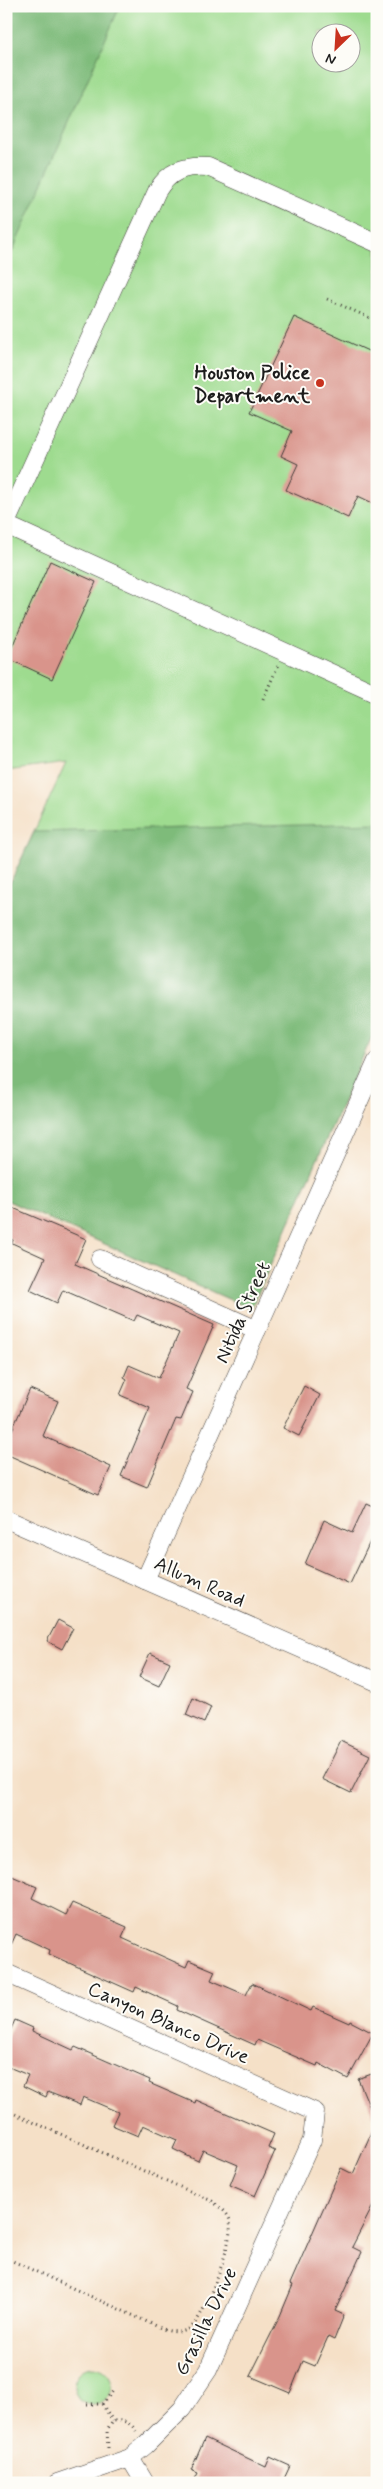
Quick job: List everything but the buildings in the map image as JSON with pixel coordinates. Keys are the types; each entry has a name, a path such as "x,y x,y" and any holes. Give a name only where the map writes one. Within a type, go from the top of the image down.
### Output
{"street":[{"path":"377,243 208,167 185,168 168,176 157,191 6,524 377,694"},
{"name":"Nitida Street","path":"145,1580 377,1061"},
{"path":"100,1258 257,1330"},
{"name":"Allum Road","path":"6,1519 377,1682"},
{"name":"Canyon Blanco Drive","path":"6,1973 315,2112"},
{"name":"Grasilla Drive","path":"57,2483 130,2458 146,2445 182,2409 208,2370 312,2140 315,2112"},
{"path":"130,2458 145,2483"}],"path":[{"path":"327,299 377,321"},
{"path":"263,699 284,652"},
{"path":"6,2110 212,2201 229,2218 230,2238 221,2270 195,2324 186,2330 175,2333 163,2330 6,2258"},
{"path":"87,2404 102,2404 114,2390"},
{"path":"102,2404 113,2422"},
{"path":"112,2463 106,2440 107,2431 113,2422 123,2420 132,2424 146,2445"}],"green space":[{"path":"6,6 377,6 377,1025 251,1309 6,1200 6,892 66,763 6,771"},
{"path":"6,6 120,6 6,266"},
{"path":"377,823 377,1025 251,1309 6,1200 6,892 34,832"},
{"path":"93,2367 106,2373 112,2386 106,2399 93,2405 80,2399 74,2386 80,2373"}],"place":[{"name":"Houston Police Department","path":"320,383"}]}
